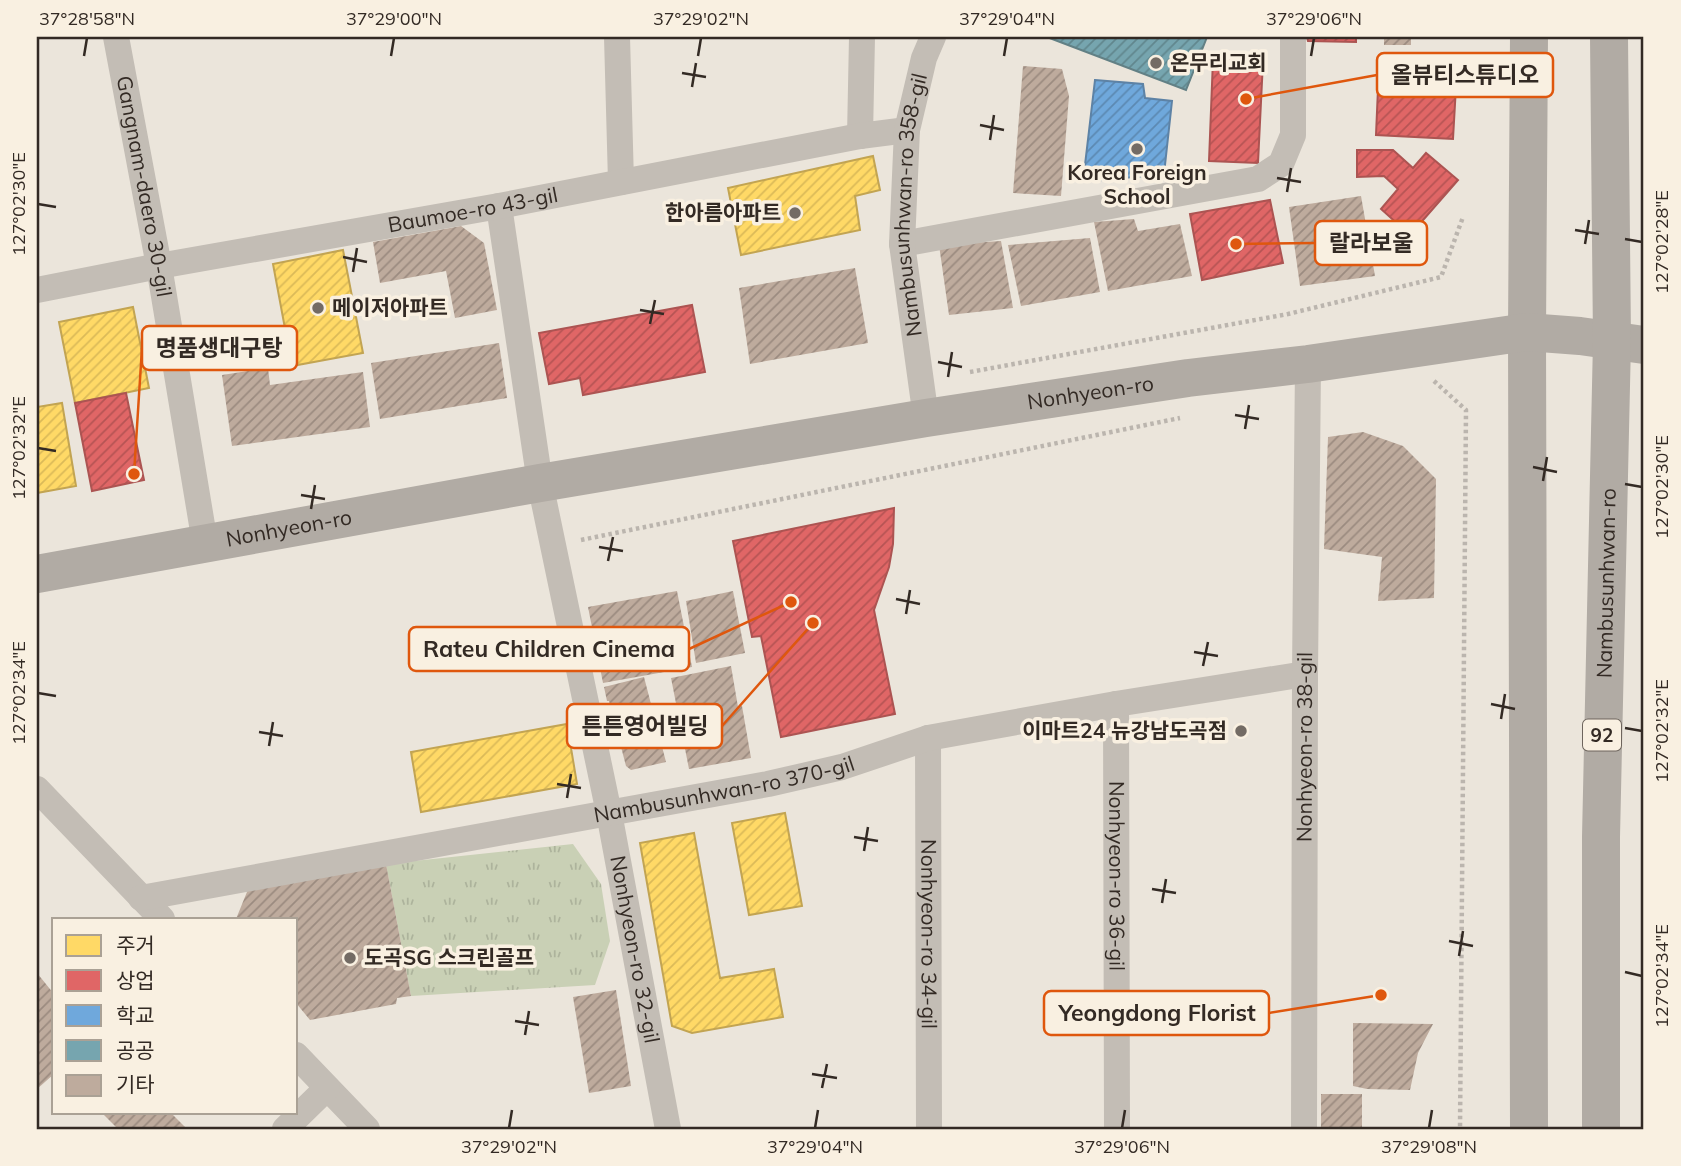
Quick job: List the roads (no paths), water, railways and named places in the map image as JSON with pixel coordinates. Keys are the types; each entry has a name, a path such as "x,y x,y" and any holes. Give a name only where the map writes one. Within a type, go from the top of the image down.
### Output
{"main road":[{"path":"1529,37 1527,332 1530,1129"},
{"name":"Nambusunhwan-ro","path":"1601,1129 1601,837 1628,343 1609,37"},
{"name":"Nonhyeon-ro","path":"37,574 540,483 923,399 1188,379 1308,365 1527,332 1628,343"}],"street":[{"name":"Gangnam-daero 30-gil","path":"116,37 159,266 205,543"},
{"path":"617,37 621,182"},
{"path":"860,136 862,37"},
{"name":"Nambusunhwan-ro 358-gil","path":"923,399 902,244 907,130 924,58 933,37"},
{"path":"902,244 1258,179 1281,164 1293,135 1293,37"},
{"name":"Baumoe-ro 43-gil","path":"37,290 499,206 860,136 907,130"},
{"path":"499,206 540,483"},
{"name":"Nonhyeon-ro 38-gil","path":"1304,1129 1308,365"},
{"name":"Nonhyeon-ro 32-gil","path":"540,483 610,813 668,1129"},
{"name":"Nambusunhwan-ro 370-gil","path":"141,898 768,784 842,767 928,738 1305,674"},
{"name":"Nonhyeon-ro 36-gil","path":"1116,704 1117,1129"},
{"name":"Nonhyeon-ro 34-gil","path":"928,738 929,1129"},
{"path":"37,789 161,918"},
{"path":"298,1057 366,1129"},
{"path":"285,1129 327,1088"}],"place":[{"name":"온무리교회","path":"1156,63"},
{"name":"올뷰티스튜디오","path":"1246,99"},
{"name":"Korea Foreign School","path":"1137,149"},
{"name":"한아름아파트","path":"795,213"},
{"name":"랄라보울","path":"1236,244"},
{"name":"메이저아파트","path":"318,308"},
{"name":"명품생대구탕","path":"134,474"},
{"name":"Rateu Children Cinema","path":"791,602"},
{"name":"튼튼영어빌딩","path":"813,623"},
{"name":"이마트24 뉴강남도곡점","path":"1241,731"},
{"name":"도곡SG 스크린골프","path":"350,958"},
{"name":"Yeongdong Florist","path":"1381,995"}]}
